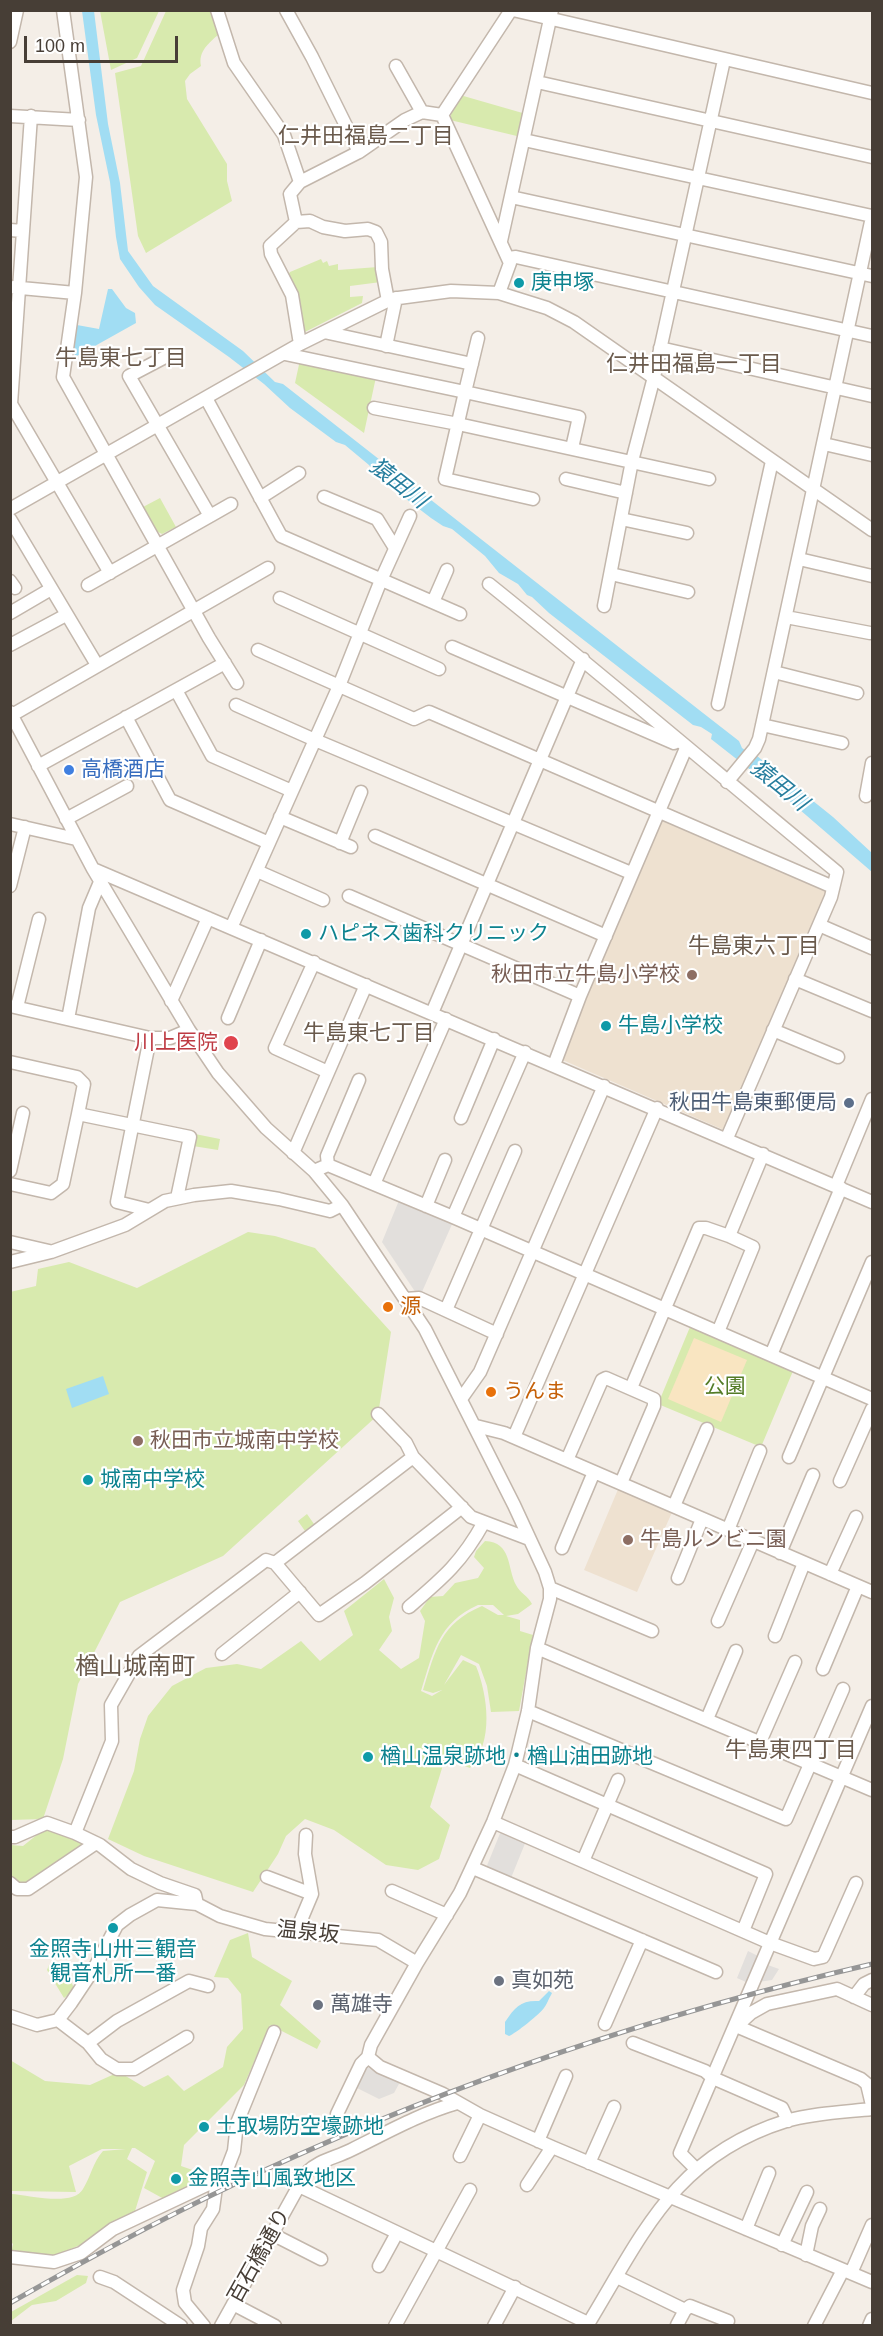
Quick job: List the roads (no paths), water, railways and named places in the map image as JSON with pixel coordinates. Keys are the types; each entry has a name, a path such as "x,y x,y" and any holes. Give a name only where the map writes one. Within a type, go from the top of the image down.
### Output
{"street":[{"path":"10,42 17,10"},
{"path":"63,10 87,177 75,293 63,377 237,683"},
{"path":"217,10 234,63 284,135 300,182"},
{"path":"286,10 359,152"},
{"path":"442,115 512,10 552,15 724,60 873,93"},
{"path":"501,241 552,15"},
{"path":"603,606 632,461 654,377 724,60"},
{"path":"396,66 422,112"},
{"path":"537,82 873,157"},
{"path":"296,222 290,194 300,182 359,152 405,120 422,112 442,115"},
{"path":"442,115 510,263 499,293"},
{"path":"10,116 79,120"},
{"path":"31,116 17,230 11,404 110,573"},
{"path":"524,140 873,216 866,274 848,331 762,725 755,748 728,782"},
{"path":"511,197 866,274"},
{"path":"300,344 292,295 271,254 270,246 296,222 310,221 324,227 345,231 368,229 376,232 381,242 382,269 392,299 386,346"},
{"path":"508,258 516,257 873,336"},
{"path":"15,287 75,293"},
{"path":"10,509 57,481 108,456 324,332 392,299 451,291 499,293 547,308 574,322 873,530"},
{"path":"324,332 472,364"},
{"path":"478,338 445,479 533,499"},
{"path":"660,348 873,396"},
{"path":"285,354 579,417 572,448"},
{"path":"169,355 129,376 210,516"},
{"path":"206,398 281,537 460,614"},
{"path":"374,408 572,448 709,479"},
{"path":"824,444 873,455"},
{"path":"718,704 772,461"},
{"path":"260,498 299,473"},
{"path":"566,479 626,493"},
{"path":"324,497 377,519 395,548"},
{"path":"88,585 231,504"},
{"path":"231,928 339,686 358,632 410,516"},
{"path":"10,519 97,665"},
{"path":"621,519 687,533"},
{"path":"799,559 873,576"},
{"path":"268,568 11,714 100,882 189,1030 218,1073 267,1128 314,1171 342,1204 425,1329 476,1426 545,1572 550,1588 550,1599 537,1648 528,1711 515,1765 493,1822 473,1868 371,2045 368,2057 362,2064 337,2114"},
{"path":"433,602 447,570"},
{"path":"611,574 688,591"},
{"path":"489,584 583,659 686,748 837,872 819,925 727,1138"},
{"path":"10,613 51,589"},
{"path":"280,598 438,669"},
{"path":"10,645 66,615"},
{"path":"786,617 870,633"},
{"path":"452,647 686,748"},
{"path":"258,650 414,719 429,712 539,762 658,810 833,887"},
{"path":"432,1013 583,659"},
{"path":"38,766 225,663"},
{"path":"774,672 857,693"},
{"path":"176,690 212,756 292,791"},
{"path":"236,705 631,873"},
{"path":"126,717 170,800 269,843"},
{"path":"762,725 842,743"},
{"path":"554,1065 631,873 686,748"},
{"path":"866,796 873,763"},
{"path":"66,819 127,786"},
{"path":"280,818 346,845 361,792"},
{"path":"10,824 76,838"},
{"path":"10,886 25,827"},
{"path":"375,836 606,936"},
{"path":"93,869 873,1202"},
{"path":"257,871 323,900"},
{"path":"68,1019 89,908 100,882"},
{"path":"350,896 580,996"},
{"path":"171,1001 208,918"},
{"path":"39,919 14,1006 150,1038 170,1038 189,1030"},
{"path":"819,925 873,948"},
{"path":"228,1018 261,940"},
{"path":"314,962 275,1048 328,1072"},
{"path":"795,979 872,1011"},
{"path":"293,1153 366,985"},
{"path":"374,1184 446,1019"},
{"path":"773,1030 838,1057"},
{"path":"149,1210 117,1202 150,1038"},
{"path":"461,1118 494,1039"},
{"path":"453,1217 525,1052"},
{"path":"10,1062 77,1077 84,1084 63,1184 51,1193 10,1185"},
{"path":"328,1165 327,1156 359,1080"},
{"path":"461,1399 480,1372 604,1086"},
{"path":"771,1355 873,1099"},
{"path":"514,1437 657,1108"},
{"path":"10,1171 23,1113"},
{"path":"78,1114 190,1137 177,1198"},
{"path":"446,1310 514,1151"},
{"path":"729,1236 764,1154"},
{"path":"426,1206 445,1160"},
{"path":"314,1171 328,1165 533,1251 873,1399"},
{"path":"10,1262 51,1252 125,1225 165,1201 177,1198 231,1191 330,1211 342,1204"},
{"path":"631,1388 699,1228 706,1228 729,1236 753,1247 718,1332"},
{"path":"10,1242 51,1252"},
{"path":"789,1457 873,1262"},
{"path":"405,1299 419,1298 497,1334"},
{"path":"567,1460 602,1380 606,1378 631,1388 654,1399 654,1406 621,1484"},
{"path":"840,1481 873,1409"},
{"path":"378,1414 406,1443 413,1457 471,1517 529,1539"},
{"path":"476,1426 514,1437 873,1592"},
{"path":"674,1506 706,1429"},
{"path":"728,1530 760,1451"},
{"path":"275,1563 413,1457"},
{"path":"562,1548 594,1472"},
{"path":"780,1553 813,1475"},
{"path":"75,1833 112,1741 111,1705 139,1656 266,1560 275,1563 319,1615 365,1583 462,1507"},
{"path":"831,1574 856,1517"},
{"path":"678,1578 702,1519"},
{"path":"409,1607 452,1569 470,1547 484,1522"},
{"path":"718,1621 753,1541"},
{"path":"775,1636 804,1563"},
{"path":"823,1669 858,1586"},
{"path":"550,1588 652,1631"},
{"path":"222,1654 300,1592"},
{"path":"537,1648 873,1790"},
{"path":"707,1719 736,1651"},
{"path":"760,1742 795,1662"},
{"path":"528,1711 786,1819 843,1689"},
{"path":"696,2169 680,2153 873,1706"},
{"path":"515,1765 766,1874 743,1931"},
{"path":"583,1862 618,1780"},
{"path":"493,1822 771,1943 814,1959 823,1957 856,1883"},
{"path":"10,1837 47,1823 75,1833 108,1850 131,1869 160,1883 195,1895 197,1904 158,1900 117,1925 95,1967 58,2020 38,2025 10,2016"},
{"path":"296,1932 312,1894 305,1854 306,1836"},
{"path":"10,1883 17,1889 28,1888 96,1843"},
{"path":"473,1868 716,1972"},
{"path":"267,1877 312,1894"},
{"path":"392,1891 447,1916"},
{"name":"温泉坂","path":"197,1904 220,1916 265,1929 378,1940 417,1963"},
{"path":"605,2024 642,1940"},
{"path":"854,1996 864,1984 873,1980"},
{"path":"88,2043 117,2021 189,1981 208,1986"},
{"path":"736,2026 751,2013 767,2004 837,1989 873,2005"},
{"path":"58,2020 88,2043 101,2059 113,2068 134,2069 187,2037"},
{"path":"299,2186 515,2287 588,2324 657,2212 696,2169 710,2158 741,2139 788,2121 873,2107 867,2084 861,2079 736,2026"},
{"path":"10,2257 54,2262 81,2253 113,2229 225,2174 234,2151 237,2123 274,2032"},
{"path":"633,2043 705,2071 713,2078 782,2108 788,2121"},
{"path":"368,2057 380,2067 443,2094 480,2115 873,2282"},
{"path":"538,2140 566,2076"},
{"name":"百石橋通り","path":"221,2325 306,2173 328,2158 349,2151 429,2111 458,2103"},
{"path":"589,2163 614,2107"},
{"path":"460,2156 480,2115"},
{"path":"527,2185 552,2147"},
{"path":"746,2229 770,2172"},
{"path":"204,2325 185,2303 183,2290 198,2246 201,2228 213,2209 216,2180"},
{"path":"395,2325 470,2190"},
{"path":"782,2245 807,2193"},
{"path":"806,2255 812,2226 820,2209"},
{"path":"814,2325 873,2225"},
{"path":"379,2266 397,2233"},
{"path":"272,2234 321,2259"},
{"path":"99,2277 114,2282 181,2325"},
{"path":"616,2277 685,2310"},
{"path":"494,2325 515,2287"},
{"path":"233,2304 276,2325"},
{"path":"677,2325 685,2310 690,2306 728,2321"},
{"path":"869,2325 873,2319"}],"water":[{"name":"猿田川","path":"82,11 94,11 108,124 120,183 128,251 153,286 243,351 275,382 283,384 739,741 742,748 757,756 833,817 872,853 872,872 785,797 711,739 712,734 693,725 549,613 527,595 518,584 499,573 485,556 452,529 431,518 380,479 369,465 345,445 336,442 290,408 229,357 155,305 139,287 120,259 110,182 96,115"},
{"path":"108,289 112,289 126,308 135,313 136,323 77,356 72,353 77,325 99,329"},
{"path":"103,1376 109,1394 72,1408 66,1389"},
{"path":"549,1991 552,1993 542,2011 509,2036 505,2034 505,2022 515,2008 523,2003 539,2001"}],"railway":[{"path":"10,2303 169,2216 267,2169 414,2106 640,2026 872,1964"}],"place":[{"name":"庚申塚","path":"519,283"},
{"name":"高橋酒店","path":"69,770"},
{"name":"ハピネス歯科クリニック","path":"306,934"},
{"name":"秋田市立牛島小学校","path":"692,975"},
{"name":"牛島小学校","path":"606,1026"},
{"name":"川上医院","path":"231,1043"},
{"name":"秋田牛島東郵便局","path":"849,1103"},
{"name":"源","path":"388,1307"},
{"name":"うんま","path":"491,1392"},
{"name":"秋田市立城南中学校","path":"138,1441"},
{"name":"城南中学校","path":"88,1480"},
{"name":"牛島ルンビニ園","path":"628,1540"},
{"name":"楢山温泉跡地・楢山油田跡地","path":"368,1757"},
{"name":"金照寺山卅三観音 観音札所一番","path":"113,1928"},
{"name":"真如苑","path":"499,1981"},
{"name":"萬雄寺","path":"318,2005"},
{"name":"土取場防空壕跡地","path":"204,2127"},
{"name":"金照寺山風致地区","path":"176,2179"}],"district":[{"name":"仁井田福島二丁目","path":"366,137"},
{"name":"牛島東七丁目","path":"121,359"},
{"name":"仁井田福島一丁目","path":"694,365"},
{"name":"牛島東六丁目","path":"754,947"},
{"name":"牛島東七丁目","path":"369,1034"},
{"name":"楢山城南町","path":"135,1667"},
{"name":"牛島東四丁目","path":"791,1751"}],"park label":[{"name":"公園","path":"725,1387"}]}
